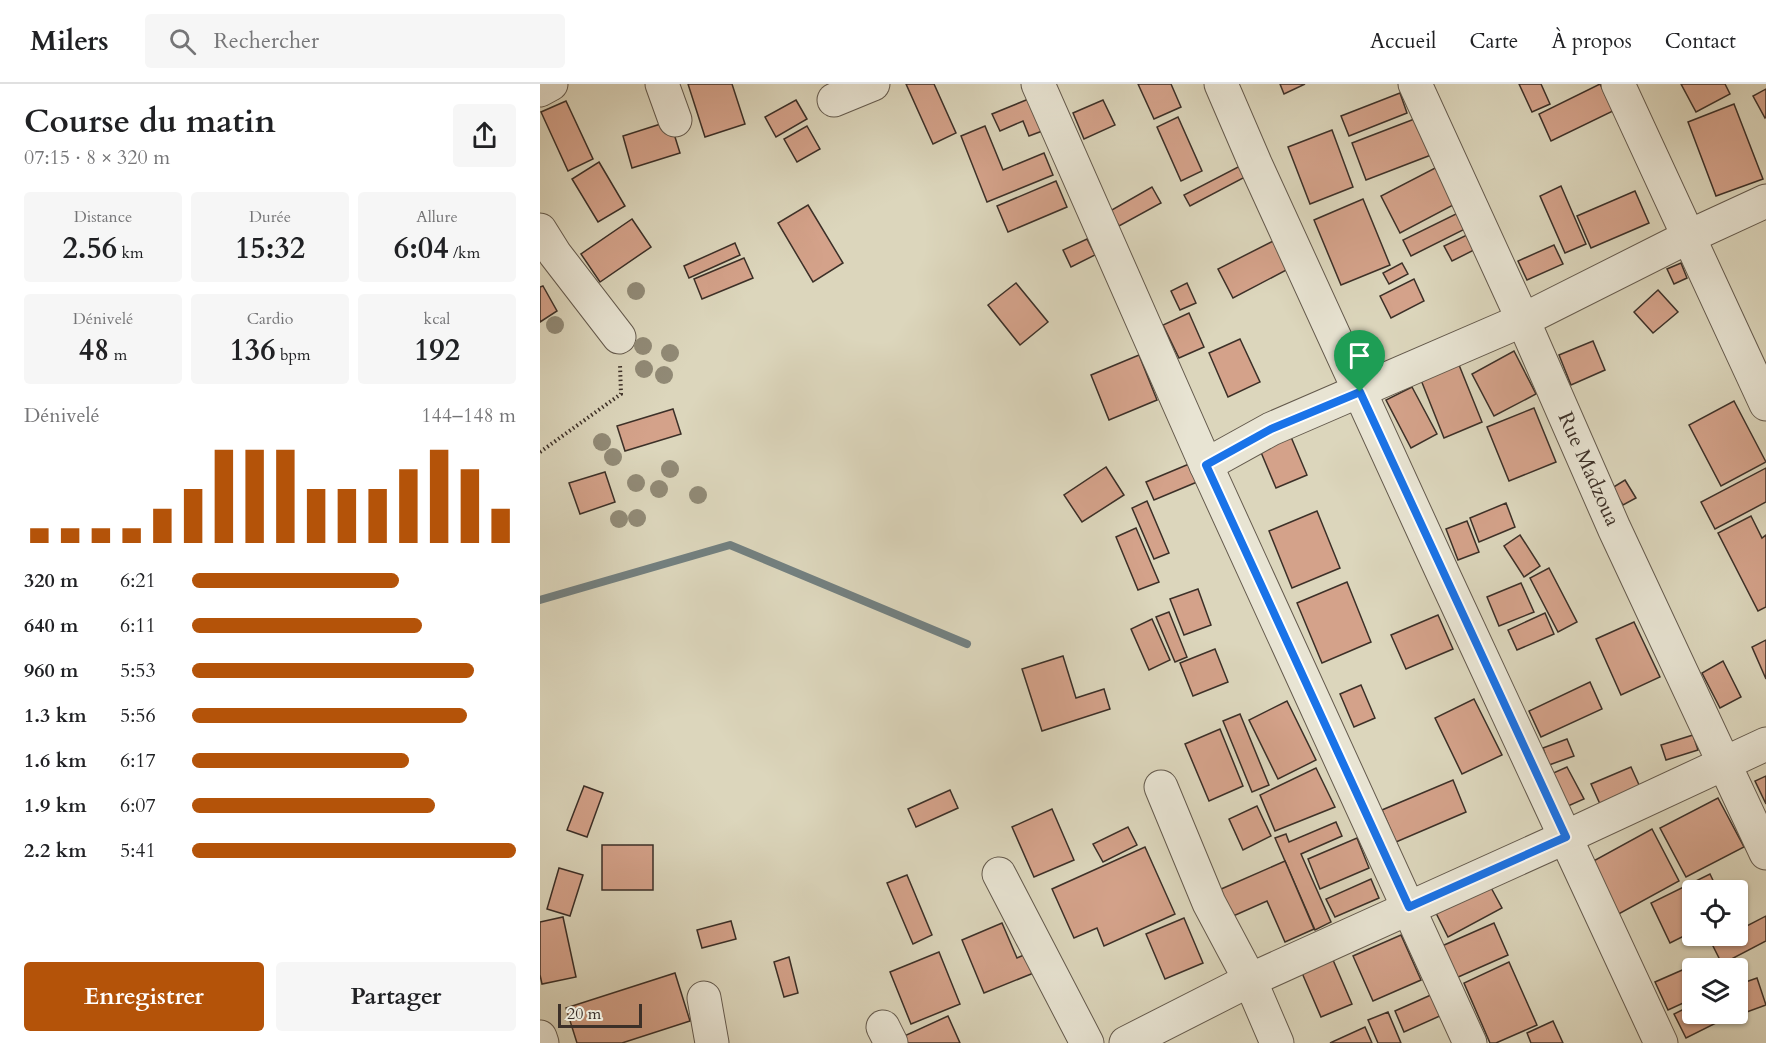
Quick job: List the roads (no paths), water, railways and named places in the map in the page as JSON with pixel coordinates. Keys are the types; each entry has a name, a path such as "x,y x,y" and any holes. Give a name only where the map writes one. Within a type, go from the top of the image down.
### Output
{"street":[{"path":"540,90 551,84"},
{"path":"662,84 675,120"},
{"path":"834,100 873,84"},
{"path":"1038,84 1206,465 1470,1043"},
{"path":"1221,84 1360,392 1661,1043"},
{"name":"Rue Madzoua","path":"1415,84 1524,320 1614,528 1766,853"},
{"path":"1618,84 1766,404"},
{"path":"1206,465 1271,429 1524,320 1690,236 1766,201"},
{"path":"540,230 555,255 619,337"},
{"path":"1126,1043 1250,980 1766,744"},
{"path":"1161,787 1209,903 1250,980 1277,1043"},
{"path":"999,874 1088,1043"},
{"path":"704,998 712,1043"},
{"path":"540,1037 542,1043"}],"waterway":[{"path":"540,600 730,545 967,644"}]}
